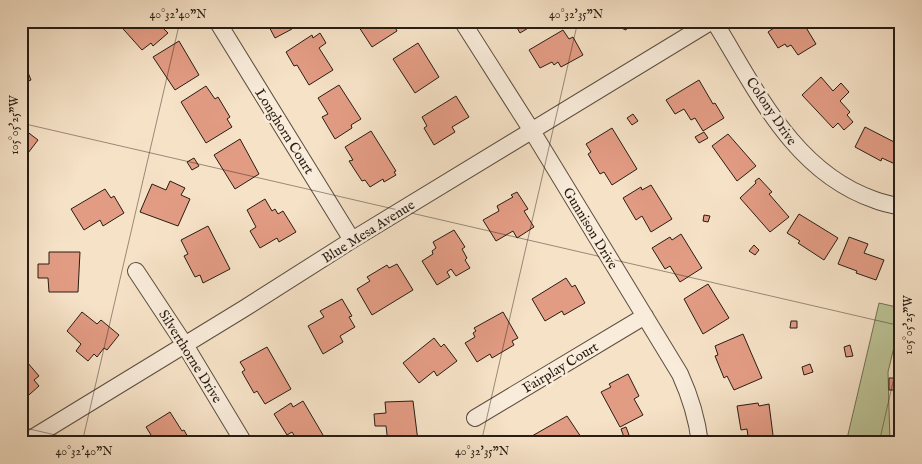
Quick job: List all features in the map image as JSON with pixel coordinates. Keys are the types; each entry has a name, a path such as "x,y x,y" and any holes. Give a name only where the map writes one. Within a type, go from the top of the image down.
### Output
{"street":[{"name":"Longhorn Court","path":"217,21 352,240"},
{"name":"Gunnison Drive","path":"462,21 532,131 680,374 698,426 700,443"},
{"name":"Blue Mesa Avenue","path":"24,443 352,240 713,21"},
{"name":"Colony Drive","path":"713,21 775,120 795,147 817,167 844,186 874,200 901,207"},
{"name":"Silverthorne Drive","path":"136,271 244,443"},
{"name":"Fairplay Court","path":"475,418 645,316"}],"green space":[{"path":"879,303 901,308 901,318 888,372 890,443 846,443"}],"building":[{"path":"116,21 156,21 168,33 153,46 151,43 142,50"},
{"path":"266,21 296,21 290,25 292,29 275,38"},
{"path":"355,21 396,21 393,23 397,31 372,47"},
{"path":"508,21 540,21 520,33 516,26 512,28"},
{"path":"609,21 630,21 626,30 609,23"},
{"path":"784,21 802,21 816,44 798,55 791,45 787,47 785,44 778,48 768,32"},
{"path":"563,30 569,39 573,37 583,55 561,67 558,62 554,65 552,62 540,68 529,50"},
{"path":"320,33 326,43 319,48 333,70 309,85 297,65 294,66 286,52 312,35 313,38"},
{"path":"179,41 199,75 175,90 153,57"},
{"path":"418,43 439,77 415,93 393,59"},
{"path":"21,55 31,80 21,84"},
{"path":"821,77 833,91 841,83 849,92 840,101 850,112 847,115 853,122 844,130 838,123 833,128 802,95"},
{"path":"699,80 724,118 703,131 695,118 691,120 684,109 675,114 666,100"},
{"path":"339,85 361,119 351,125 352,128 335,139 322,117 328,114 318,98"},
{"path":"206,86 215,99 218,97 230,117 227,119 232,127 206,143 181,102"},
{"path":"456,96 469,117 452,127 455,132 434,145 424,128 427,126 422,117"},
{"path":"633,114 638,121 632,125 627,118"},
{"path":"21,127 38,140 25,157 23,156 21,159"},
{"path":"865,127 898,144 901,137 901,153 895,164 882,158 881,161 855,147"},
{"path":"612,128 637,169 612,185 604,172 600,174 588,154 591,152 586,144"},
{"path":"371,131 396,171 394,172 396,175 384,182 383,179 370,187 365,180 362,181 349,161 353,160 345,147"},
{"path":"704,132 708,138 699,143 695,137"},
{"path":"728,134 756,166 737,181 712,146"},
{"path":"240,139 259,174 235,189 214,155"},
{"path":"194,158 199,166 192,170 187,162"},
{"path":"759,178 772,192 769,194 789,217 770,232 740,198"},
{"path":"170,181 185,188 181,195 190,199 178,226 140,212 152,184 166,190"},
{"path":"651,185 672,219 651,232 642,216 636,220 623,198 641,187 642,190"},
{"path":"105,189 111,198 114,196 124,213 103,226 100,220 84,230 71,209"},
{"path":"517,192 528,209 524,211 534,227 517,238 513,231 496,241 483,220 499,211 497,206 513,197 511,195"},
{"path":"265,199 272,211 275,209 278,214 283,211 296,232 279,242 277,238 260,248 250,231 256,227 247,210"},
{"path":"799,214 838,238 824,260 798,243 800,241 787,233"},
{"path":"704,215 710,216 708,222 703,221"},
{"path":"208,226 230,269 203,283 200,275 195,277 184,256 188,254 181,240"},
{"path":"454,230 465,247 462,249 467,258 465,260 470,268 456,276 451,269 447,272 450,277 437,285 422,261 433,254 432,251 436,248 433,242"},
{"path":"681,234 702,268 680,282 670,266 665,269 652,248 670,237 672,240"},
{"path":"849,237 868,244 864,253 884,260 876,280 838,264"},
{"path":"754,245 759,250 755,255 749,251"},
{"path":"49,252 80,252 78,292 49,292 48,278 38,278 38,264 49,264"},
{"path":"397,264 413,290 372,315 357,289 370,281 367,277 387,265 389,268"},
{"path":"566,278 572,287 575,285 585,303 564,315 562,311 545,321 532,299"},
{"path":"708,284 729,318 703,334 684,299"},
{"path":"342,299 352,316 349,317 355,327 340,336 343,342 323,354 308,326 324,317 320,311"},
{"path":"82,312 97,324 101,320 119,335 107,350 104,348 97,357 94,354 88,361 76,351 81,344 67,331"},
{"path":"503,312 518,338 512,341 514,345 492,358 490,354 477,362 465,343 475,337 473,333 476,331 474,328"},
{"path":"791,321 797,321 797,328 790,328"},
{"path":"743,334 762,378 734,390 727,376 724,378 715,356 718,355 715,346"},
{"path":"434,338 441,347 444,344 457,361 437,376 434,371 419,383 403,363"},
{"path":"850,345 853,356 846,357 844,347"},
{"path":"267,347 291,389 265,404 257,391 254,393 242,372 245,370 240,362"},
{"path":"27,362 39,376 34,380 39,386 21,402 21,367"},
{"path":"810,364 813,372 804,375 802,367"},
{"path":"628,374 639,396 634,399 643,415 620,427 601,392 611,387 609,384"},
{"path":"889,378 897,378 897,390 889,390"},
{"path":"303,401 323,435 310,443 299,443 292,432 287,435 274,414 291,403 293,407"},
{"path":"413,401 418,441 388,443 386,426 375,426 374,414 386,413 385,402"},
{"path":"758,403 759,406 769,404 774,443 749,443 747,429 741,430 737,406"},
{"path":"170,412 191,443 156,443 146,427"},
{"path":"567,416 583,440 579,443 536,443 532,436"},
{"path":"626,427 629,435 624,437 621,429"}]}
